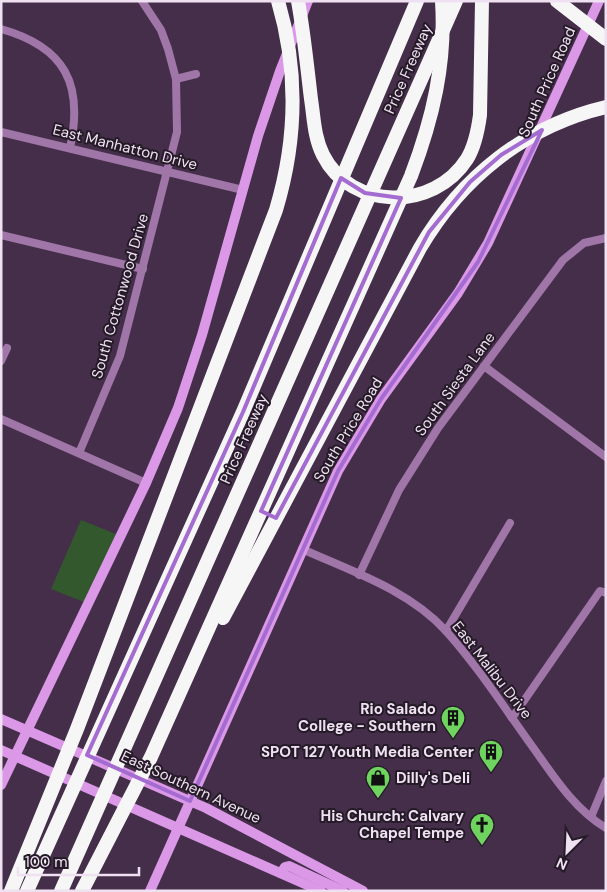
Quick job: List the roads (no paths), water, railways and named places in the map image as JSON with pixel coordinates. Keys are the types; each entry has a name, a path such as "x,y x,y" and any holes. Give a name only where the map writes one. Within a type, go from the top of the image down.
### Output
{"highway":[{"path":"11,891 168,496 278,204 288,165 294,98 288,37 278,1"},
{"path":"298,1 315,133 323,155 335,172 354,187 380,197 394,199 410,198 433,189 458,171 468,158 478,131 480,116 482,1"},
{"name":"Price Freeway","path":"27,891 243,412 415,1"},
{"path":"82,891 121,818 195,660 411,176 430,124 438,91 443,37 442,1"},
{"name":"Price Freeway","path":"61,891 456,1"},
{"path":"557,1 606,39"},
{"path":"195,660 209,645 415,256 439,218 470,182 515,146 553,125 606,107"}],"main road":[{"path":"1,785 146,483 191,371 265,114 308,1"},
{"name":"South Price Road","path":"150,891 302,549 347,455 382,399 458,293 488,243 518,182 600,1"},
{"name":"East Southern Avenue","path":"1,718 46,736 190,801 363,891"},
{"path":"1,750 321,891"},
{"path":"281,873 285,867 289,866 343,891"}],"street":[{"name":"South Cottonwood Drive","path":"79,453 120,356 177,132 176,79 161,30 142,1"},
{"path":"1,29 24,36 44,46 68,77 75,100 75,124 70,148"},
{"path":"176,79 196,74"},
{"name":"East Manhatton Drive","path":"1,132 243,190"},
{"path":"1,235 143,269"},
{"name":"South Siesta Lane","path":"359,575 399,490 438,428 563,260 584,243 606,238"},
{"path":"1,362 7,348"},
{"path":"484,366 606,457"},
{"path":"1,419 146,483"},
{"path":"446,631 510,523"},
{"name":"East Malibu Drive","path":"302,549 392,591 422,610 446,631 564,791 591,817 606,828"},
{"path":"512,718 603,592"},
{"path":"591,817 606,781"}],"place":[{"name":"Rio Salado College - Southern","path":"453,739"},
{"name":"SPOT 127 Youth Media Center","path":"491,773"},
{"name":"Dilly's Deli","path":"378,799"},
{"name":"His Church: Calvary Chapel Tempe","path":"482,846"}]}
